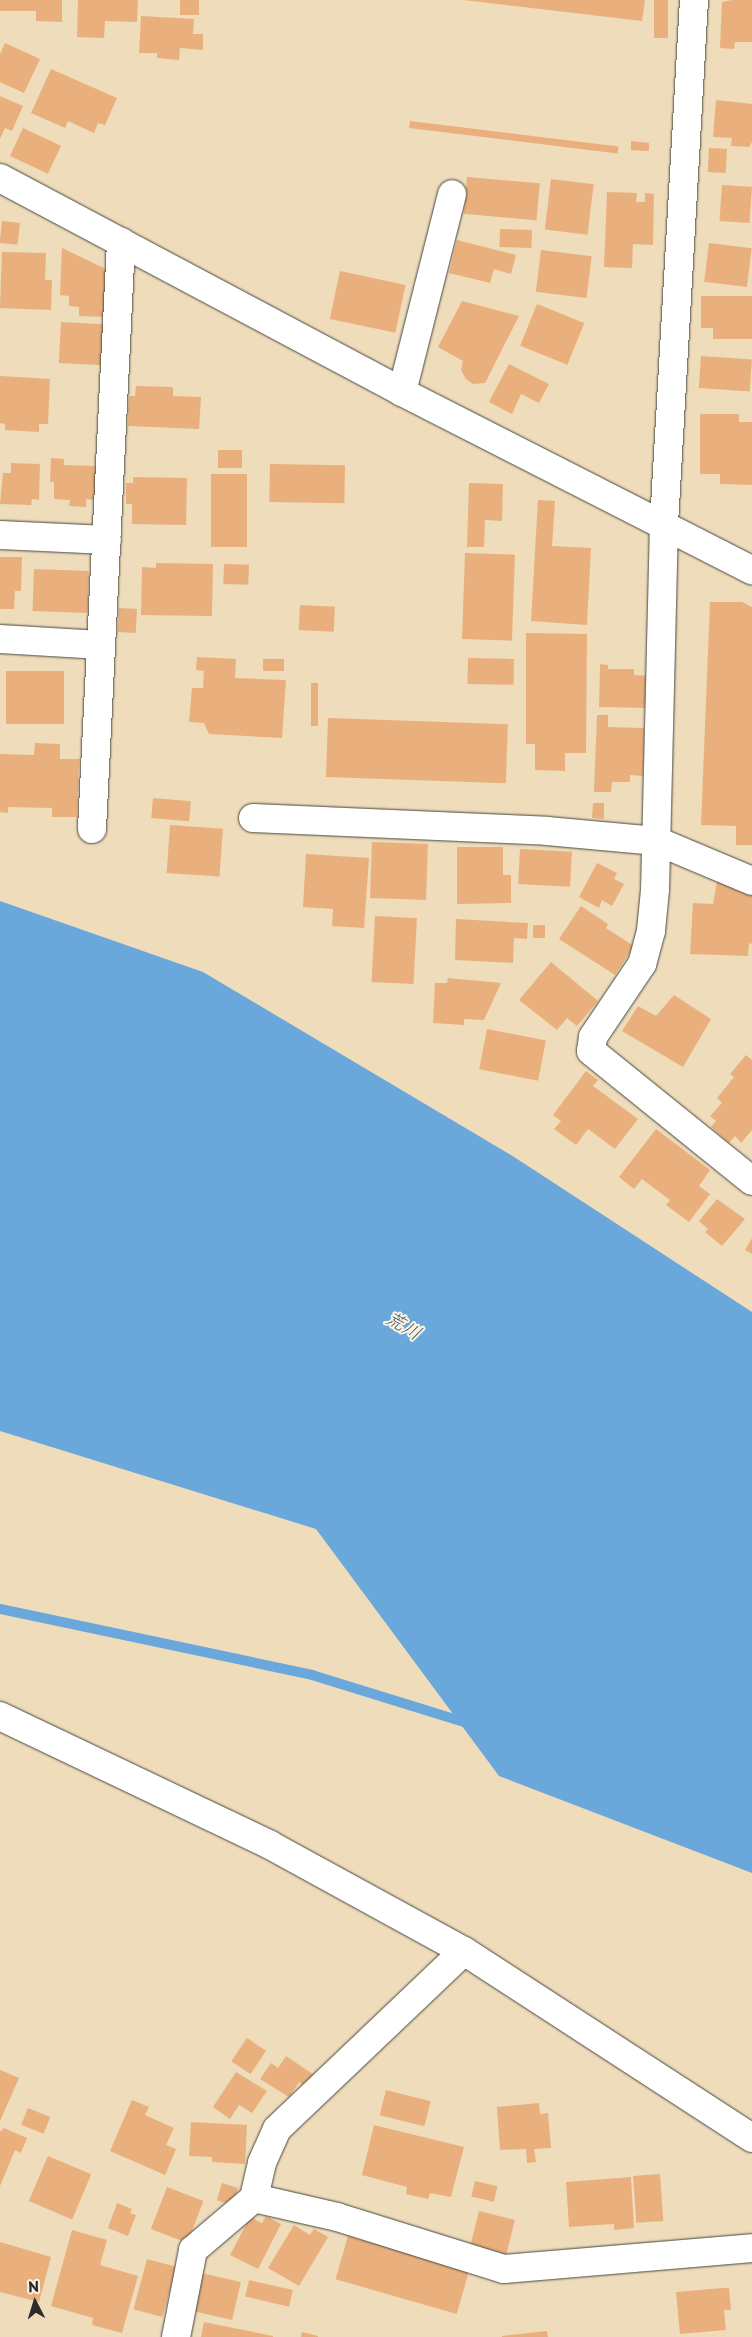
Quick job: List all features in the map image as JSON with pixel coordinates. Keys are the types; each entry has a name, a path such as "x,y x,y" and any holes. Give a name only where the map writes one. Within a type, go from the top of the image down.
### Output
{"street":[{"path":"694,0 664,523 657,841 651,931 642,964 593,1037 592,1051 752,1181"},
{"path":"0,178 402,392 664,523 752,570"},
{"path":"402,392 452,194"},
{"path":"92,829 121,242"},
{"path":"0,535 107,540"},
{"path":"0,639 101,645"},
{"path":"253,818 547,831 657,841 752,881"},
{"path":"0,1716 270,1845 464,1951 752,2138"},
{"path":"176,2337 193,2250 254,2198 262,2163 277,2129 464,1951"},
{"path":"254,2198 337,2217 504,2269 752,2248"}],"water":[{"name":"荒川","path":"0,901 203,972 511,1155 752,1312 752,1873 499,1776 316,1529 0,1431"}],"building":[{"path":"0,0 62,0 62,22 36,21 36,11 0,11"},
{"path":"78,0 138,0 137,22 105,21 104,38 77,37"},
{"path":"180,0 199,0 199,15 180,15"},
{"path":"464,0 645,0 642,21"},
{"path":"654,0 668,0 668,38 654,38"},
{"path":"752,0 752,42 735,42 734,49 720,48 722,2"},
{"path":"141,16 194,19 193,34 203,34 203,50 180,48 179,60 157,58 157,53 139,53"},
{"path":"5,43 40,59 24,93 0,82 0,54"},
{"path":"51,69 117,98 105,125 98,123 94,133 68,121 65,128 31,113"},
{"path":"0,96 23,106 12,131 5,128 0,139"},
{"path":"716,100 752,104 752,142 749,147 731,146 732,138 713,137"},
{"path":"410,121 618,147 618,154 409,128"},
{"path":"23,128 61,146 48,174 10,156"},
{"path":"631,141 649,143 649,151 631,150"},
{"path":"709,148 727,149 726,173 708,172"},
{"path":"467,177 540,183 536,220 464,214"},
{"path":"551,179 594,184 587,235 545,230"},
{"path":"722,185 752,187 749,223 719,221"},
{"path":"607,192 637,193 636,202 645,202 645,193 654,194 653,245 633,244 632,268 604,267"},
{"path":"2,221 20,223 18,245 0,243"},
{"path":"500,229 532,230 531,248 499,247"},
{"path":"457,240 516,255 511,274 494,269 490,283 449,273"},
{"path":"709,243 752,248 747,287 704,282"},
{"path":"62,248 108,270 107,317 79,316 79,307 69,306 69,296 60,295"},
{"path":"541,250 592,256 587,298 536,292"},
{"path":"2,252 46,253 45,280 52,280 51,310 0,308"},
{"path":"340,271 406,285 395,333 330,319"},
{"path":"701,296 752,296 752,339 713,339 713,328 701,328"},
{"path":"462,301 519,316 485,383 473,384 466,379 461,370 463,361 438,347"},
{"path":"537,304 584,323 567,365 520,346"},
{"path":"61,322 105,324 103,365 59,363"},
{"path":"701,356 752,360 750,391 699,388"},
{"path":"509,364 549,384 539,403 521,394 512,414 489,402"},
{"path":"0,376 50,379 48,424 39,424 39,432 5,430 5,424 0,423"},
{"path":"136,386 173,387 173,396 201,397 199,429 128,426 129,396 135,396"},
{"path":"700,414 739,414 739,422 752,422 752,485 720,484 720,474 700,474"},
{"path":"218,450 242,450 242,468 218,468"},
{"path":"51,458 64,459 64,465 97,466 95,500 86,499 86,507 69,506 70,500 54,499 54,482 50,482"},
{"path":"11,463 40,464 39,500 32,499 31,505 0,504 3,473 11,473"},
{"path":"270,464 345,465 344,503 269,502"},
{"path":"211,474 247,474 247,547 211,547"},
{"path":"133,477 187,478 186,525 132,524 132,504 126,504 126,483 133,483"},
{"path":"469,483 503,484 502,521 485,520 484,547 467,547"},
{"path":"538,500 555,501 552,546 591,548 587,625 531,621"},
{"path":"465,553 515,555 512,641 462,639"},
{"path":"0,557 22,557 21,591 15,591 14,609 0,609"},
{"path":"156,563 213,564 212,616 141,615 142,567 156,568"},
{"path":"224,564 249,565 248,585 223,584"},
{"path":"34,569 89,571 88,613 33,611"},
{"path":"710,602 742,602 752,607 752,845 736,845 736,826 701,825"},
{"path":"300,605 335,607 334,632 299,630"},
{"path":"119,608 137,609 136,633 118,632"},
{"path":"526,633 587,634 586,753 565,753 565,771 535,770 535,744 526,744"},
{"path":"197,657 236,659 235,678 286,680 282,738 209,734 204,723 189,722 192,688 203,688 204,671 196,670"},
{"path":"468,658 514,659 514,685 468,684"},
{"path":"263,659 284,659 284,671 263,671"},
{"path":"600,664 608,665 608,669 634,669 634,675 652,676 651,708 599,707"},
{"path":"6,671 64,671 64,724 6,724"},
{"path":"311,683 318,683 318,726 311,726"},
{"path":"597,715 608,715 608,727 644,728 643,776 630,775 630,782 612,782 611,792 594,792"},
{"path":"328,718 508,724 506,783 326,777"},
{"path":"35,743 60,744 60,759 79,759 77,817 52,817 52,808 8,807 8,813 0,812 0,754 34,755"},
{"path":"153,798 191,801 189,821 151,818"},
{"path":"593,803 604,803 604,819 592,818"},
{"path":"170,825 223,829 220,877 167,873"},
{"path":"372,842 428,844 426,900 370,898"},
{"path":"457,847 503,847 503,875 511,875 511,903 457,904"},
{"path":"520,849 572,852 570,887 518,884"},
{"path":"306,854 369,858 364,928 332,926 333,909 303,907"},
{"path":"597,863 617,873 614,879 624,884 612,906 602,900 599,908 579,897"},
{"path":"717,881 752,895 752,944 749,943 748,956 690,954 693,903 713,904"},
{"path":"581,906 608,924 606,928 634,946 615,975 559,939"},
{"path":"375,916 417,918 413,984 372,982"},
{"path":"456,919 528,923 527,939 514,938 513,963 455,960"},
{"path":"533,925 545,925 545,938 533,938"},
{"path":"551,962 598,1001 577,1026 567,1018 557,1030 519,1000"},
{"path":"448,978 501,983 484,1020 464,1019 464,1025 433,1023 435,983 447,983"},
{"path":"674,995 711,1019 683,1067 622,1031 638,1006 656,1016"},
{"path":"487,1029 546,1040 538,1081 479,1069"},
{"path":"746,1055 752,1060 752,1130 741,1143 735,1136 729,1143 711,1127 716,1121 710,1116 722,1103 717,1098 734,1077 730,1074"},
{"path":"586,1071 598,1080 593,1086 638,1119 615,1149 588,1129 576,1145 554,1129 561,1121 553,1115"},
{"path":"656,1129 710,1170 699,1186 710,1194 689,1222 666,1205 670,1200 642,1179 634,1189 619,1177"},
{"path":"717,1199 745,1219 722,1246 705,1232 708,1229 699,1221"},
{"path":"752,1238 752,1254 745,1250"},
{"path":"247,2038 266,2051 250,2074 231,2061"},
{"path":"286,2056 314,2075 306,2087 299,2082 289,2097 260,2079 271,2063 278,2068"},
{"path":"0,2070 19,2078 0,2121"},
{"path":"236,2072 267,2091 252,2113 239,2105 230,2119 213,2107"},
{"path":"386,2090 431,2101 424,2126 380,2115"},
{"path":"132,2100 149,2107 145,2115 174,2128 166,2145 176,2149 165,2175 110,2151"},
{"path":"539,2103 540,2114 548,2113 551,2148 534,2149 536,2162 527,2163 526,2149 500,2150 497,2107"},
{"path":"28,2108 50,2117 44,2134 21,2125"},
{"path":"191,2122 247,2125 245,2164 212,2162 212,2157 189,2156"},
{"path":"374,2125 464,2147 451,2197 430,2193 428,2199 406,2194 407,2187 362,2175"},
{"path":"4,2128 27,2138 21,2153 15,2150 0,2186 0,2132"},
{"path":"48,2156 91,2174 72,2219 29,2201"},
{"path":"660,2174 663,2221 636,2223 633,2176"},
{"path":"631,2177 634,2228 614,2230 614,2224 569,2227 566,2182"},
{"path":"475,2181 497,2186 494,2202 471,2197"},
{"path":"222,2183 238,2188 233,2205 217,2200"},
{"path":"167,2187 203,2201 187,2243 151,2229"},
{"path":"117,2203 132,2209 130,2213 136,2215 128,2236 108,2228"},
{"path":"479,2211 515,2220 506,2254 471,2245"},
{"path":"266,2216 281,2224 258,2269 230,2255 250,2217 262,2223"},
{"path":"294,2225 310,2235 314,2229 328,2237 299,2286 268,2268"},
{"path":"72,2230 107,2240 100,2265 138,2276 122,2333 92,2325 93,2318 51,2306"},
{"path":"348,2236 469,2271 457,2314 336,2279"},
{"path":"0,2242 51,2257 39,2302 0,2292"},
{"path":"147,2259 176,2267 163,2317 134,2309"},
{"path":"197,2272 241,2282 232,2320 188,2310"},
{"path":"249,2280 293,2290 289,2307 245,2297"},
{"path":"729,2288 731,2310 724,2310 726,2330 680,2334 676,2292"},
{"path":"204,2322 273,2336 273,2337 201,2337"},
{"path":"547,2331 548,2337 502,2337 502,2336"},
{"path":"302,2332 318,2336 318,2337 301,2337"}],"waterway":[{"path":"0,1609 312,1675 470,1724"}]}
